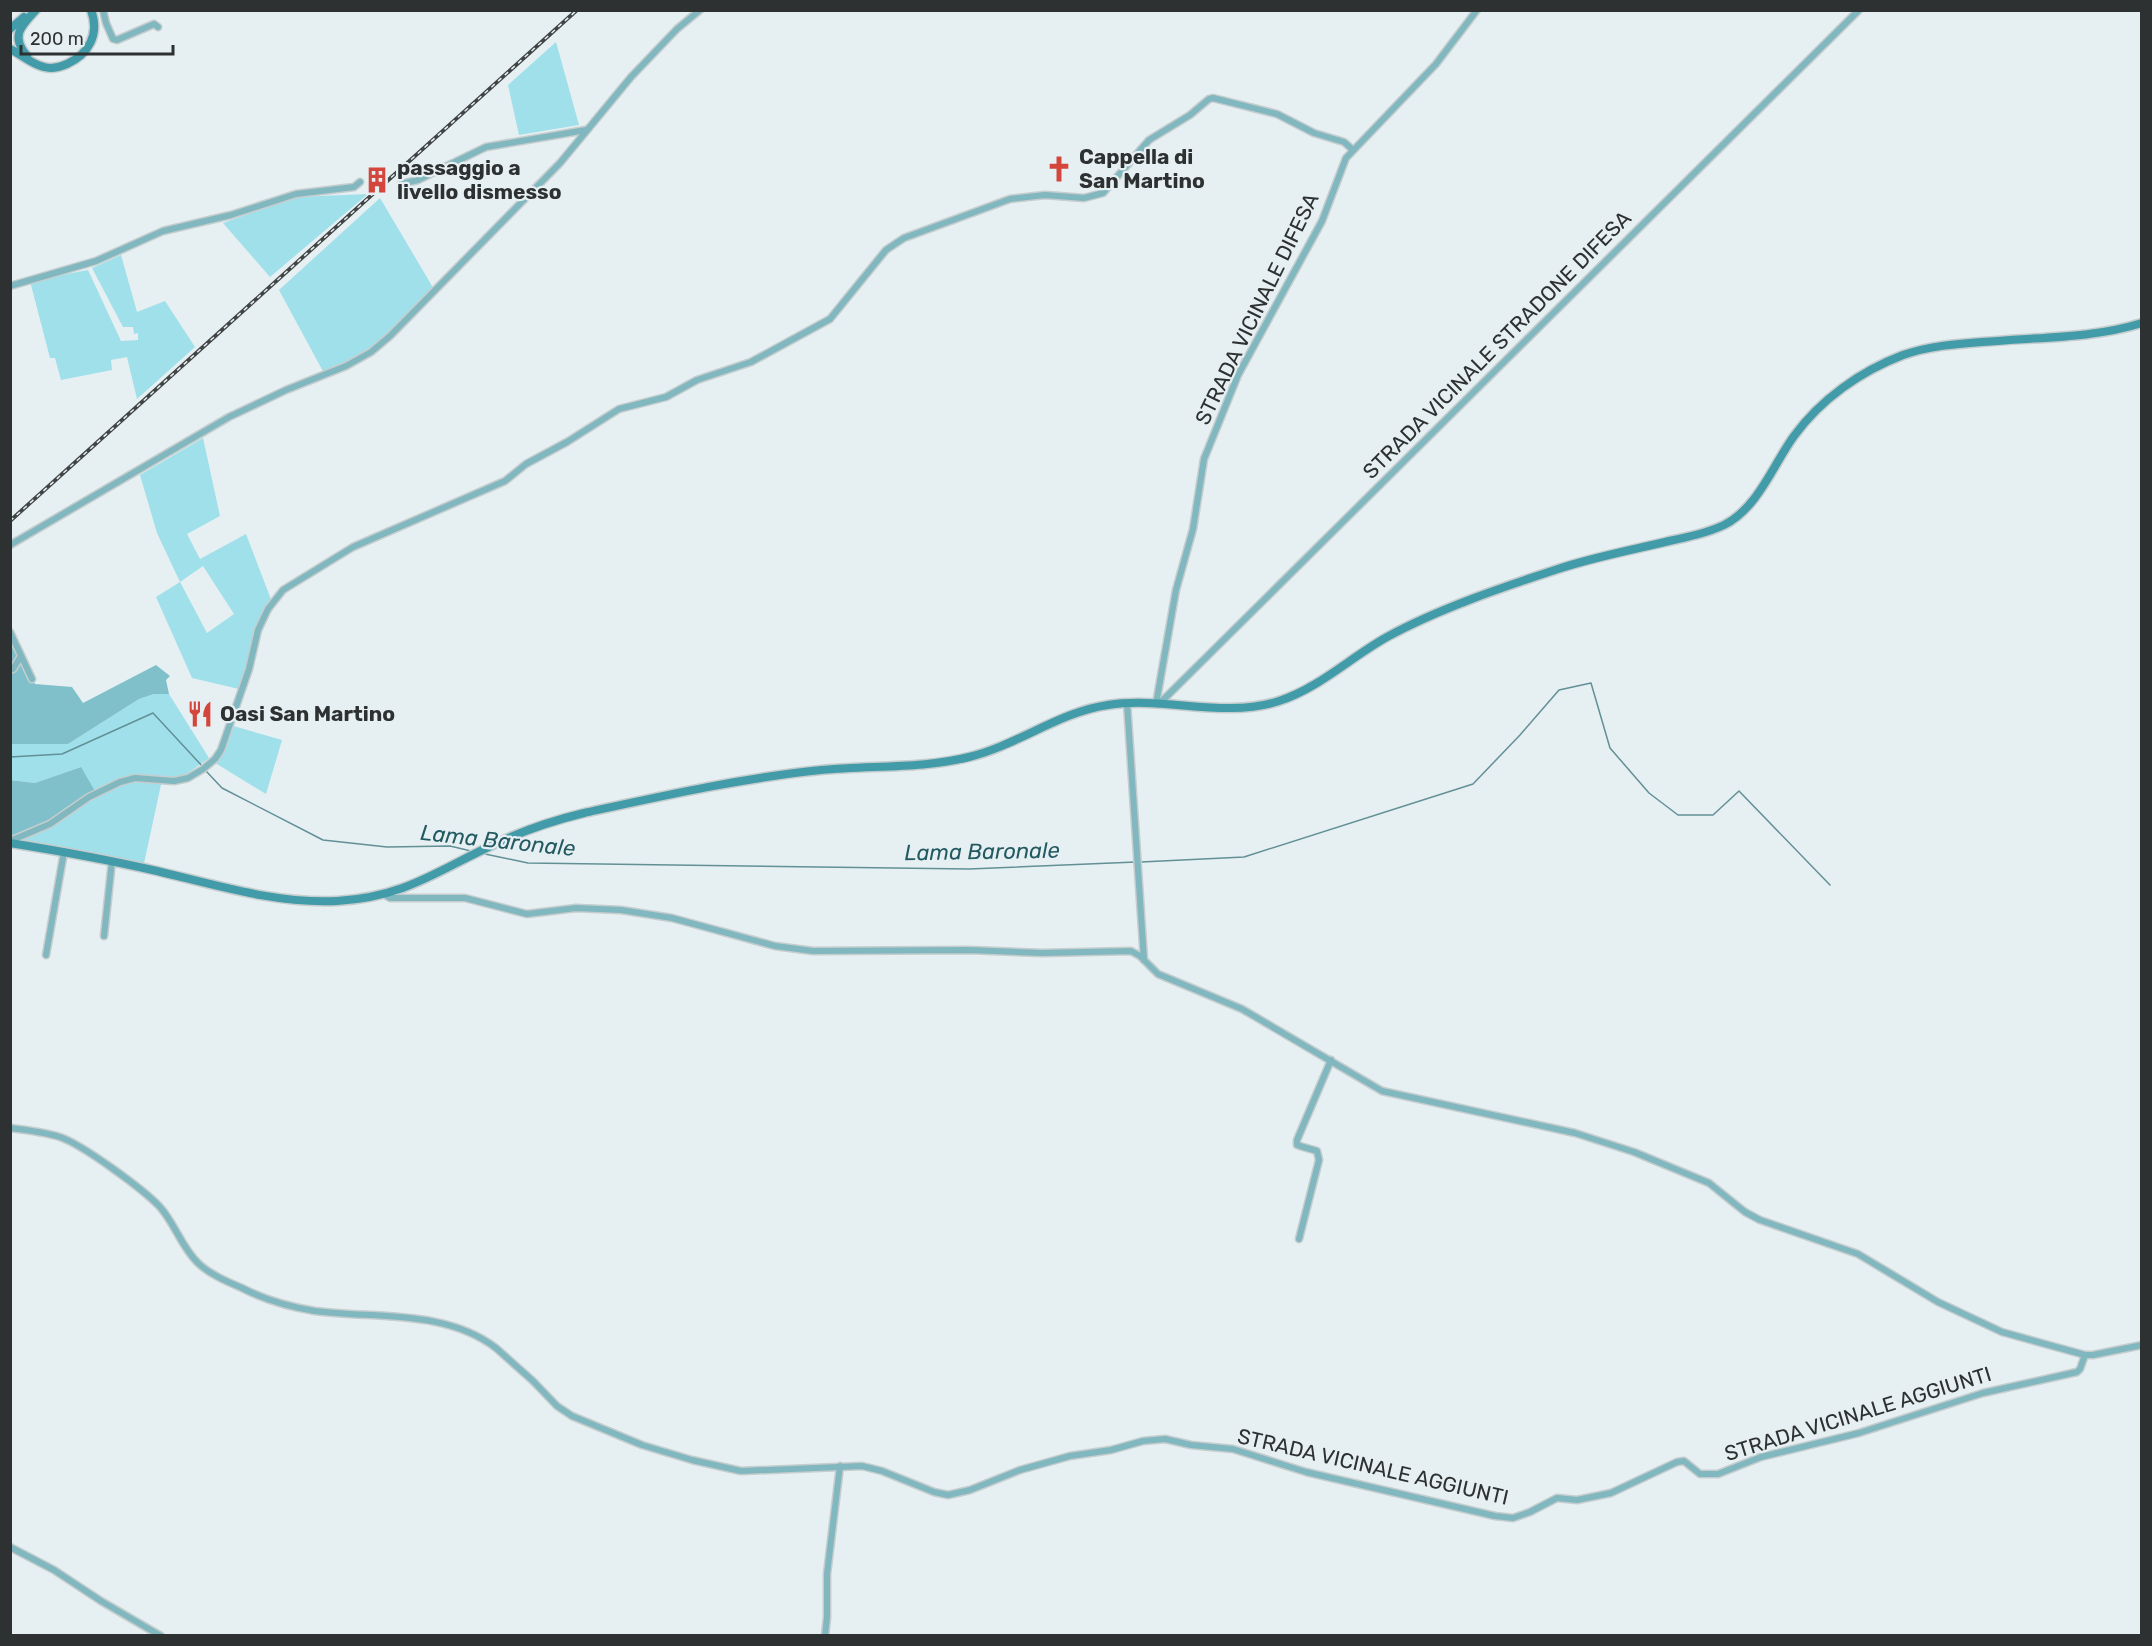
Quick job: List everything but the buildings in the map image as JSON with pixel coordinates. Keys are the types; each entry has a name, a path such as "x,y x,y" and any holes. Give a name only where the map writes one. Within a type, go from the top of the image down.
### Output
{"main road":[{"path":"10,28 24,10"},
{"path":"10,28 31,10"},
{"path":"31,61 21,49 18,37 21,26 36,10"},
{"path":"10,49 45,67 55,67 81,56 93,38 94,25 91,10"},
{"path":"10,842 112,861 291,900 360,899 385,895 416,884 509,837 569,817 780,774 965,759 1000,748 1067,716 1090,708 1127,703 1230,708 1274,703 1302,692 1367,649 1429,616 1563,567 1702,533 1732,520 1749,505 1791,440 1820,406 1860,376 1902,356 1944,345 2089,334 2142,323"}],"street":[{"path":"103,10 113,39 117,40 154,24 158,27"},
{"path":"10,545 229,417 286,390 340,369 371,352 390,336 541,183 571,151 586,130 643,64 677,29 700,10"},
{"name":"STRADA VICINALE DIFESA","path":"1157,704 1176,590 1193,529 1201,470 1206,450 1238,375 1322,221 1343,165 1353,150 1436,64 1477,10"},
{"name":"STRADA VICINALE STRADONE DIFESA","path":"1157,704 1859,10"},
{"path":"10,842 50,824 106,788 135,778 182,780 203,769 215,759 221,750 249,669 255,638 262,620 273,601 293,582 353,547 505,481 526,464 567,442 619,409 666,397 697,380 743,365 822,325 830,320 886,250 904,238 1010,200 1045,195 1084,198 1103,193 1149,140 1213,98 1277,114 1314,133 1344,142 1353,150"},
{"path":"401,184 418,180 486,147 586,130"},
{"path":"10,286 96,261 162,231 231,215 296,194 354,187 360,182"},
{"path":"10,632 32,680"},
{"path":"13,669 21,655"},
{"path":"1127,703 1144,961"},
{"path":"46,955 64,852"},
{"path":"104,936 112,861"},
{"path":"385,895 390,898 465,898 527,914 576,908 621,910 672,918 775,946 813,951 969,950 1042,953 1125,950 1136,954 1165,978 1242,1009 1374,1086 1392,1094 1564,1130 1656,1161 1709,1183 1745,1212 1760,1220 1858,1254 1938,1302 2002,1332 2092,1355 2142,1345"},
{"path":"1299,1239 1319,1160 1317,1151 1297,1145 1297,1140 1331,1060"},
{"path":"10,1128 62,1137 114,1170 148,1195 162,1209 199,1265 243,1289 304,1309 396,1317 430,1322 466,1332 495,1348 567,1413 626,1439 661,1451 741,1471 840,1466 827,1574 828,1613 825,1635"},
{"name":"STRADA VICINALE AGGIUNTI","path":"840,1466 872,1468 934,1492 948,1495 970,1490 1020,1470 1070,1456 1165,1439 1191,1445 1233,1449 1306,1472 1495,1516 1513,1518 1557,1498 1577,1500 1611,1493 1677,1462 1684,1461 1700,1474 1718,1474 1761,1457 1859,1433 1983,1392 2077,1372 2085,1354"},
{"path":"10,1547 54,1570 161,1635"}],"shaded area":[{"path":"556,42 579,125 519,135 508,85"},
{"path":"368,194 270,277 223,223 296,197"},
{"path":"380,198 435,291 366,355 325,375 279,290"},
{"path":"121,255 137,312 165,301 195,347 137,399 127,357 111,360 112,370 61,380 55,358 50,358 30,281 88,270 121,341 138,340 138,333 134,334 133,327 123,327 92,268"},
{"path":"203,438 220,516 187,534 200,559 246,534 272,602 253,642 239,689 192,678 156,597 180,582 157,533 140,475","holes":["203,566 234,614 207,633 180,582"]},
{"path":"10,632 35,684 72,687 83,703 156,665 170,676 166,680 169,694 154,694 139,699 68,744 11,744"},
{"path":"154,694 169,694 209,758 177,781 162,780 143,868 11,843 81,767 35,783 11,780 11,744 68,744 139,699"},
{"path":"230,725 282,740 266,794 212,761 218,755"},
{"path":"81,767 96,793 55,821 11,842 10,780 35,783"}],"waterway":[{"name":"Lama Baronale","path":"1141,862 1244,857 1473,784 1559,690 1591,683 1610,748 1649,793 1678,815 1713,815 1739,791 1830,885"},
{"name":"Lama Baronale","path":"10,757 62,754 153,713 203,767"},
{"name":"Lama Baronale","path":"206,771 222,788 323,840 387,847 450,846 471,851"},
{"name":"Lama Baronale","path":"485,854 528,863 969,869 1136,862"}],"railway":[{"path":"10,521 577,10"}],"place":[{"name":"Cappella di San Martino","path":"1059,169"},
{"name":"passaggio a livello dismesso","path":"377,180"},
{"name":"Oasi San Martino","path":"200,714"}]}
